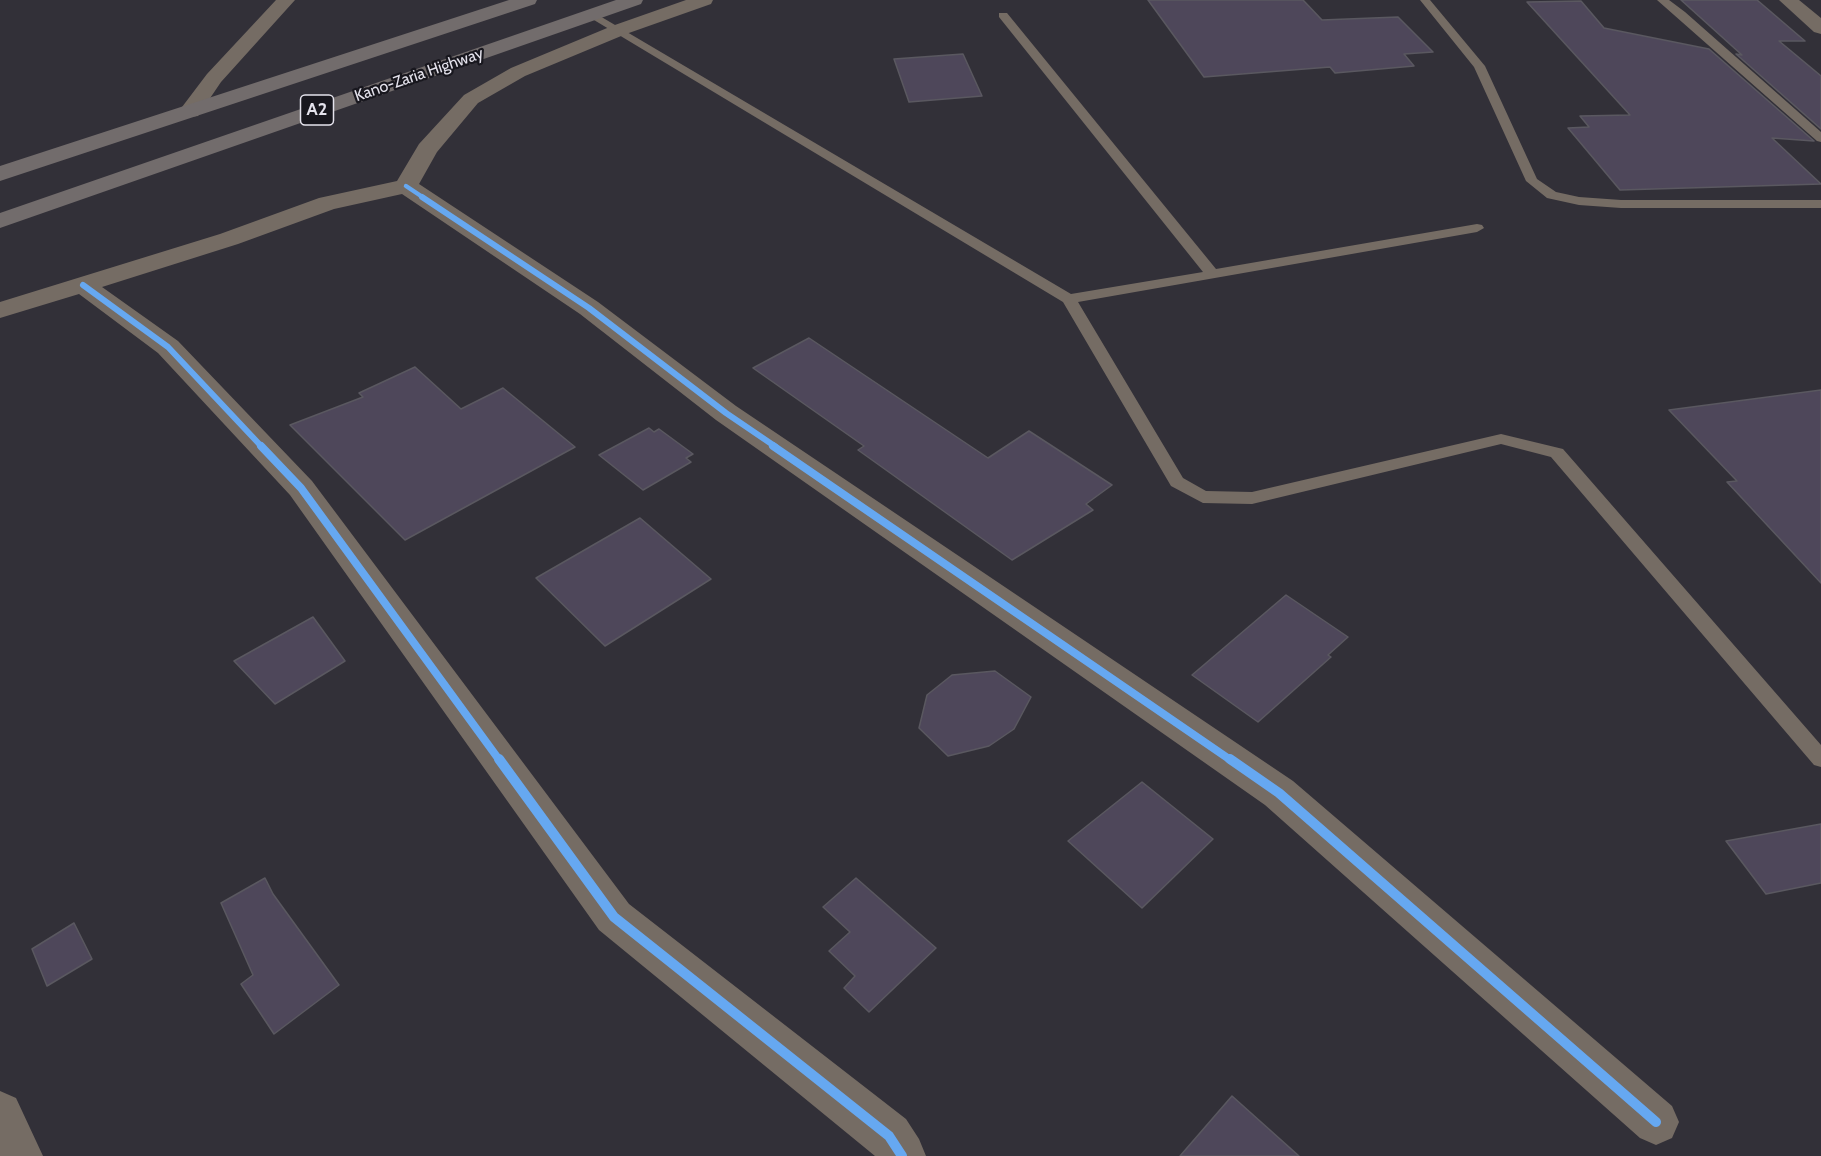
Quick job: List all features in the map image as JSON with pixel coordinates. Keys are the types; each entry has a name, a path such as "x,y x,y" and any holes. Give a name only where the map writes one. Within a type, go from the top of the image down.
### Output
{"highway":[{"name":"Kano-Zaria Highway","path":"0,174 528,0"},
{"name":"Kano-Zaria Highway","path":"0,221 634,0"}],"street":[{"path":"190,111 214,78 286,0"},
{"path":"406,186 427,149 471,99 518,72 619,30 704,0"},
{"path":"1788,0 1821,28"},
{"path":"0,310 229,239 327,203 406,186 589,308 726,413 1279,793 1656,1122"},
{"path":"82,285 168,347 301,488 614,917 889,1136 902,1156"},
{"path":"0,1114 19,1156"}],"lane":[{"path":"1425,0 1479,66 1532,181 1552,195 1579,201 1622,204 1821,204"},
{"path":"1662,0 1681,14 1821,138"},
{"path":"592,15 1069,299 1177,482 1203,497 1252,498 1501,439 1557,453 1821,759"},
{"path":"1003,15 1212,274"},
{"path":"1069,299 1477,228"}],"building":[{"path":"1148,0 1303,0 1322,20 1398,17 1433,52 1404,54 1414,66 1335,73 1330,67 1204,77"},
{"path":"1681,0 1757,0 1805,41 1779,41 1821,76 1821,129 1736,54 1742,55"},
{"path":"1581,1 1604,28 1709,49 1814,141 1772,138 1821,184 1620,190 1568,128 1589,127 1580,116 1630,115 1527,2"},
{"path":"963,54 982,96 909,102 894,59"},
{"path":"809,338 988,458 1029,431 1112,485 1086,504 1093,510 1012,560 858,450 864,446 753,368"},
{"path":"415,367 461,409 503,388 575,447 405,540 290,425 363,397 359,393"},
{"path":"1821,390 1821,583 1727,482 1737,481 1669,410"},
{"path":"649,428 654,432 659,429 693,454 686,458 691,462 643,490 599,455"},
{"path":"640,518 711,579 605,646 536,578"},
{"path":"1286,595 1348,637 1328,655 1331,657 1258,722 1192,675"},
{"path":"313,617 345,661 275,704 234,661"},
{"path":"995,671 1031,697 1014,729 989,746 948,756 919,728 927,695 952,675"},
{"path":"1142,782 1213,839 1142,908 1068,841"},
{"path":"1821,824 1821,883 1766,894 1726,841"},
{"path":"265,878 273,894 339,985 274,1034 241,984 253,975 221,903"},
{"path":"856,878 936,948 869,1012 844,988 855,976 829,951 850,932 823,907"},
{"path":"74,923 92,959 47,986 32,949"},
{"path":"1232,1096 1299,1156 1180,1156"}],"cycle path":[{"path":"406,186 589,308 726,413 1279,793 1656,1122"},
{"path":"83,285 168,347 301,488 614,917 889,1136 902,1156"}]}
